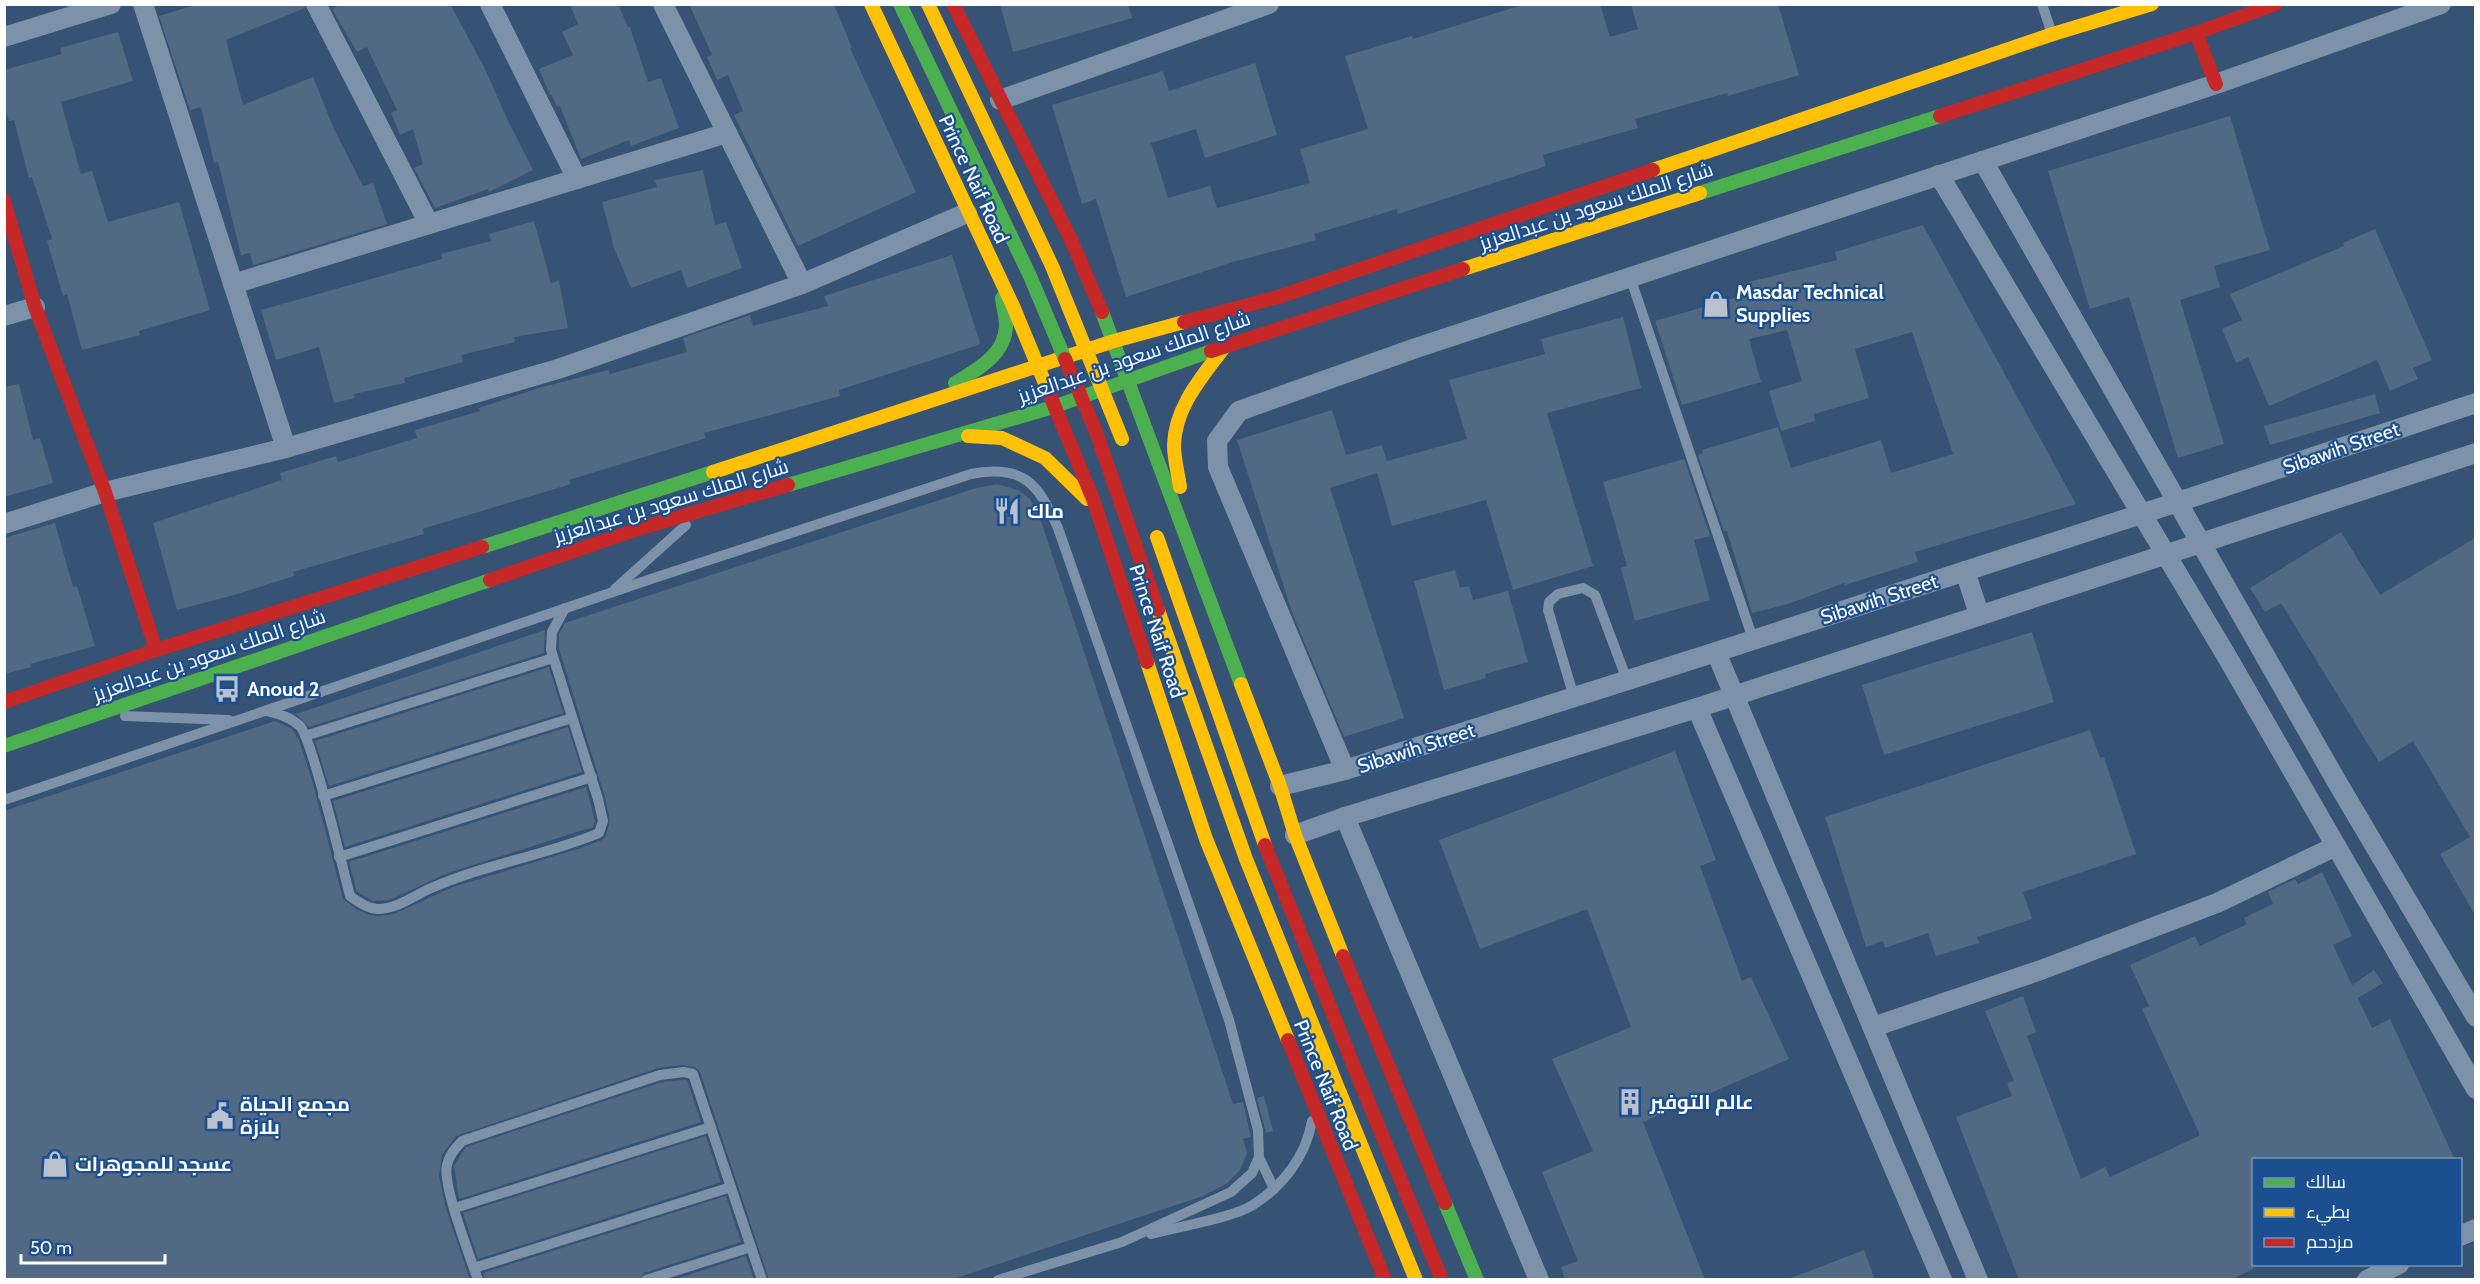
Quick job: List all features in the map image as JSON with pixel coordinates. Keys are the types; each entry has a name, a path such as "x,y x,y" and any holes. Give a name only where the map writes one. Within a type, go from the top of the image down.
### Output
{"main road":[{"name":"Prince Naif Road","path":"871,4 1039,366 1053,407 1096,507 1206,839 1384,1280"},
{"path":"900,4 1030,276 1096,432 1246,858 1416,1280"},
{"path":"928,4 1052,266 1128,456"},
{"path":"953,4 1072,242 1114,340 1127,381 1280,786 1295,835 1390,1073 1478,1280"},
{"name":"شارع الملك سعود بن عبدالعزيز","path":"4,746 638,529 1053,407 1225,346 2196,33 2276,4"},
{"name":"شارع الملك سعود بن عبدالعزيز","path":"4,702 156,650 1114,340 1278,297 2140,6"},
{"path":"2196,33 2216,84"},
{"path":"4,201 35,307 105,492 156,650"},
{"path":"1072,242 1112,298"},
{"path":"923,403 986,364 1001,347 1006,328 999,279"},
{"path":"1138,321 1278,297"},
{"path":"1188,544 1174,446 1177,418 1194,388 1225,346"},
{"path":"958,435 1002,438 1045,458 1096,507"},
{"path":"1152,523 1267,849 1442,1280"},
{"path":"50,702 94,671"}],"street":[{"path":"4,37 111,4"},
{"path":"143,4 286,448"},
{"path":"316,4 429,224"},
{"path":"490,4 577,179"},
{"path":"663,4 802,284"},
{"path":"1000,100 1269,4"},
{"path":"1345,770 1218,467 1217,441 1239,411 1416,348 2216,84 2441,4"},
{"path":"233,284 727,133"},
{"path":"1983,161 2337,782 2475,1017"},
{"path":"1939,175 2140,515 2226,655 2475,1089"},
{"path":"4,524 105,492 286,448 558,369 802,284 967,213"},
{"path":"4,316 35,307"},
{"name":"Sibawih Street","path":"1280,786 1345,770 1716,652 2140,515 2475,403"},
{"path":"1295,835 1345,817 1697,708 2164,553 2202,543 2475,453"},
{"path":"1965,571 1979,615"},
{"path":"1716,652 1978,1280"},
{"path":"1697,708 1942,1280"},
{"path":"1345,817 1539,1280"},
{"path":"1873,1027 2041,970 2217,903 2336,846"},
{"path":"2367,1280 2395,1266"}],"lane":[{"path":"2042,4 2052,34"},
{"path":"1630,277 1753,639"},
{"path":"4,800 565,608 971,474 992,470 1014,473 1033,486 1045,499 1058,528 1229,1020 1258,1130 1259,1157 1274,1188"},
{"path":"610,593 702,511"},
{"path":"1574,697 1548,610 1549,602 1558,594 1582,588 1595,595 1627,680"},
{"path":"266,711 287,717 302,728 350,896 362,904 378,909 399,904 465,874 543,853 599,833 603,821 551,650 552,632 565,608"},
{"path":"305,736 553,658"},
{"path":"95,715 239,720"},
{"path":"323,796 572,718"},
{"path":"339,857 591,777"},
{"path":"478,1280 448,1186 446,1167 451,1152 462,1141 660,1075 684,1072 693,1074 762,1280"},
{"path":"998,1280 1251,1206 1274,1188 1295,1166 1308,1140 1314,1109"},
{"path":"455,1208 711,1127"},
{"path":"1122,1242 1231,1192 1252,1173 1259,1157"},
{"path":"474,1268 731,1187"},
{"path":"646,1280 751,1247"}],"building":[{"path":"199,4 304,4 305,8 226,40 243,105 313,77 334,129 363,186 373,183 387,224 253,265 250,253 241,255 218,162 214,163 201,107 190,110 159,16"},
{"path":"341,4 450,4 484,67 533,170 489,192 488,189 435,208 414,168 423,164 413,129 400,135 391,113 397,110 367,47 357,52 332,9"},
{"path":"570,4 618,4 630,27 648,82 661,78 679,128 631,146 629,140 581,159 560,106 557,107 550,95 539,69 573,55 562,32 578,24"},
{"path":"689,4 834,4 852,48 850,48 916,192 798,246 734,115 743,111 728,75 717,80 707,57 712,55"},
{"path":"1000,4 1128,4 1132,18 1013,52"},
{"path":"1525,4 1600,4 1610,37 1638,29 1631,4 1778,4 1799,75 1728,96 1727,93 1635,119 1638,128 1543,155 1546,166 1398,214 1397,209 1314,234 1316,240 1233,262 1126,297 1096,199 1082,204 1052,105 1163,71 1169,91 1255,63 1277,135 1205,158 1196,129 1151,143 1168,198 1210,186 1217,208 1310,183 1300,149 1368,129 1345,56 1412,36 1413,39"},
{"path":"118,32 133,81 61,102 81,174 92,171 108,222 179,202 210,310 139,331 140,335 82,350 67,294 63,296 47,241 52,239 32,177 29,178 14,120 9,121 4,105 4,70 62,54 60,48"},
{"path":"2230,116 2270,250 2214,266 2220,287 2180,300 2224,444 2178,458 2129,297 2090,309 2048,171"},
{"path":"703,170 715,225 726,222 742,268 687,288 681,270 631,288 614,248 602,202 657,187 655,180"},
{"path":"534,221 551,283 559,281 568,328 514,337 515,342 461,355 463,362 404,378 405,383 354,394 355,398 334,403 319,347 276,360 261,310 442,259 441,254 491,241 489,234"},
{"path":"1923,225 2076,504 1915,552 1918,562 1845,585 1844,583 1788,604 1752,613 1727,531 1724,531 1698,455 1703,453 1702,450 1778,427 1791,468 1881,440 1891,473 1953,454 1912,332 1855,349 1869,398 1814,414 1815,421 1781,431 1769,391 1802,381 1787,330 1749,339 1761,382 1682,405 1655,321 1748,294 1745,283 1837,260 1835,252"},
{"path":"2375,229 2432,360 2413,368 2418,379 2390,391 2377,360 2269,406 2248,357 2236,363 2222,329 2242,320 2230,294 2344,246 2343,243"},
{"path":"952,255 980,343 978,345 839,390 840,396 704,433 706,438 569,480 571,484 422,529 424,534 293,572 294,576 234,595 177,610 153,523 282,480 280,473 336,456 338,462 417,438 415,430 480,411 479,408 539,388 608,370 610,374 687,352 683,338 750,315 753,326 828,306 824,296"},
{"path":"1623,317 1641,388 1547,413 1593,566 1513,590 1486,500 1392,526 1377,473 1330,488 1404,718 1344,737 1293,615 1237,440 1332,410 1346,455 1382,445 1387,461 1467,439 1449,380 1545,354 1541,339"},
{"path":"19,384 33,440 40,438 53,483 4,497 4,387"},
{"path":"2375,394 2380,413 2270,445 2264,426"},
{"path":"1684,459 1710,536 1694,540 1710,600 1635,621 1621,568 1627,566 1603,482"},
{"name":"مجمع الحياة بلازة","path":"997,484 1018,490 1030,499 1040,518 1233,1104 1243,1102 1251,1137 1243,1139 1247,1153 1240,1170 1226,1184 1203,1196 950,1280 769,1280 700,1072 695,1067 683,1065 658,1068 456,1136 442,1155 439,1176 445,1206 470,1280 4,1280 4,811 275,721 292,729 299,740 312,780 343,899 369,915 394,914 453,887 581,848 602,840 606,836 610,820 605,797 559,649 559,634 565,623 973,489"},
{"path":"55,523 73,587 77,586 95,646 30,664 31,667 4,674 4,538"},
{"path":"2341,532 2380,595 2475,538 2475,915 2440,854 2470,837 2413,741 2379,762 2281,603 2265,612 2250,588"},
{"path":"1455,570 1460,588 1469,586 1473,600 1508,591 1528,662 1485,674 1486,678 1444,690 1414,581"},
{"path":"545,630 544,653 309,727 296,714"},
{"path":"2032,632 2054,702 1884,755 1862,685"},
{"path":"549,667 563,713 329,786 315,741"},
{"path":"568,727 582,772 345,847 333,801"},
{"path":"2090,730 2100,758 2104,757 2136,854 2023,892 2032,919 1977,937 1979,943 1936,956 1928,933 1885,948 1883,941 1866,947 1825,817"},
{"path":"1675,751 1716,860 1700,866 1742,981 1751,977 1789,1059 1643,1122 1705,1280 1565,1280 1561,1267 1578,1261 1542,1172 1593,1151 1552,1059 1631,1027 1587,909 1480,949 1439,840"},
{"path":"586,787 595,821 593,827 448,873 389,900 373,901 357,892 349,862"},
{"path":"2322,872 2352,936 2333,945 2352,985 2374,970 2383,983 2358,998 2372,1028 2390,1019 2454,1158 2252,1158 2253,1269 2230,1280 2019,1280 1956,1117 2012,1096 2007,1083 2014,1081 1985,1011 2023,996 2036,1032 2027,1036 2081,1179 2105,1167 2110,1177 2199,1136 2142,1009 2149,1006 2130,965 2195,936 2200,946 2247,924 2244,918 2273,904 2268,892 2295,879 2298,884"},
{"path":"687,1080 701,1122 459,1199 454,1166 466,1147 662,1082"},
{"path":"1264,1096 1273,1131 1266,1133 1257,1098"},
{"path":"706,1136 721,1182 478,1259 463,1213"},
{"path":"726,1196 741,1242 644,1273 639,1280 485,1280 483,1273"},
{"path":"1864,1250 1875,1280 1791,1280 1791,1278"},
{"path":"746,1256 754,1280 673,1280"}],"traffic: fast":[{"path":"900,4 1030,276 1065,359"},
{"path":"1700,193 1940,116"},
{"path":"955,383 988,360 1001,345 1006,326 1002,298"},
{"path":"1102,312 1241,684"},
{"path":"788,485 1053,407 1211,351"},
{"path":"482,547 713,472"},
{"path":"4,746 490,580"},
{"path":"1445,1203 1477,1280"}],"traffic: slow":[{"path":"871,4 1013,306 1049,393"},
{"path":"928,4 1052,266 1122,439"},
{"path":"1653,170 2053,34 2152,4"},
{"path":"1463,269 1700,193"},
{"path":"713,472 1114,341 1184,322"},
{"path":"1180,487 1174,445 1179,417 1199,380 1225,346"},
{"path":"968,436 1002,438 1045,458 1087,499"},
{"path":"1157,537 1265,845"},
{"path":"1158,610 1246,859 1340,1093"},
{"path":"1147,662 1206,839 1288,1040"},
{"path":"1241,684 1280,786 1295,835 1343,956"},
{"path":"1340,1093 1416,1280"}],"traffic: jam":[{"path":"953,4 1072,242 1102,312"},
{"path":"1940,116 2196,33 2276,4"},
{"path":"2196,33 2216,84"},
{"path":"1184,322 1278,297 1653,170"},
{"path":"4,201 35,307 105,492 156,650"},
{"path":"1211,351 1463,269"},
{"path":"1065,359 1096,432 1158,610"},
{"path":"1049,393 1093,499 1147,662"},
{"path":"490,580 638,529 788,485"},
{"path":"4,702 156,650 482,547"},
{"path":"1265,845 1361,1084"},
{"path":"1343,956 1445,1203"},
{"path":"1288,1040 1385,1280"},
{"path":"1361,1084 1442,1280"}],"place":[{"name":"Masdar Technical Supplies","path":"1716,304"},
{"name":"ماك","path":"1007,511"},
{"name":"Anoud 2","path":"227,689"},
{"name":"عالم التوفير","path":"1630,1102"},
{"name":"مجمع الحياة بلازة","path":"220,1116"},
{"name":"عسجد للمجوهرات","path":"55,1164"}]}
